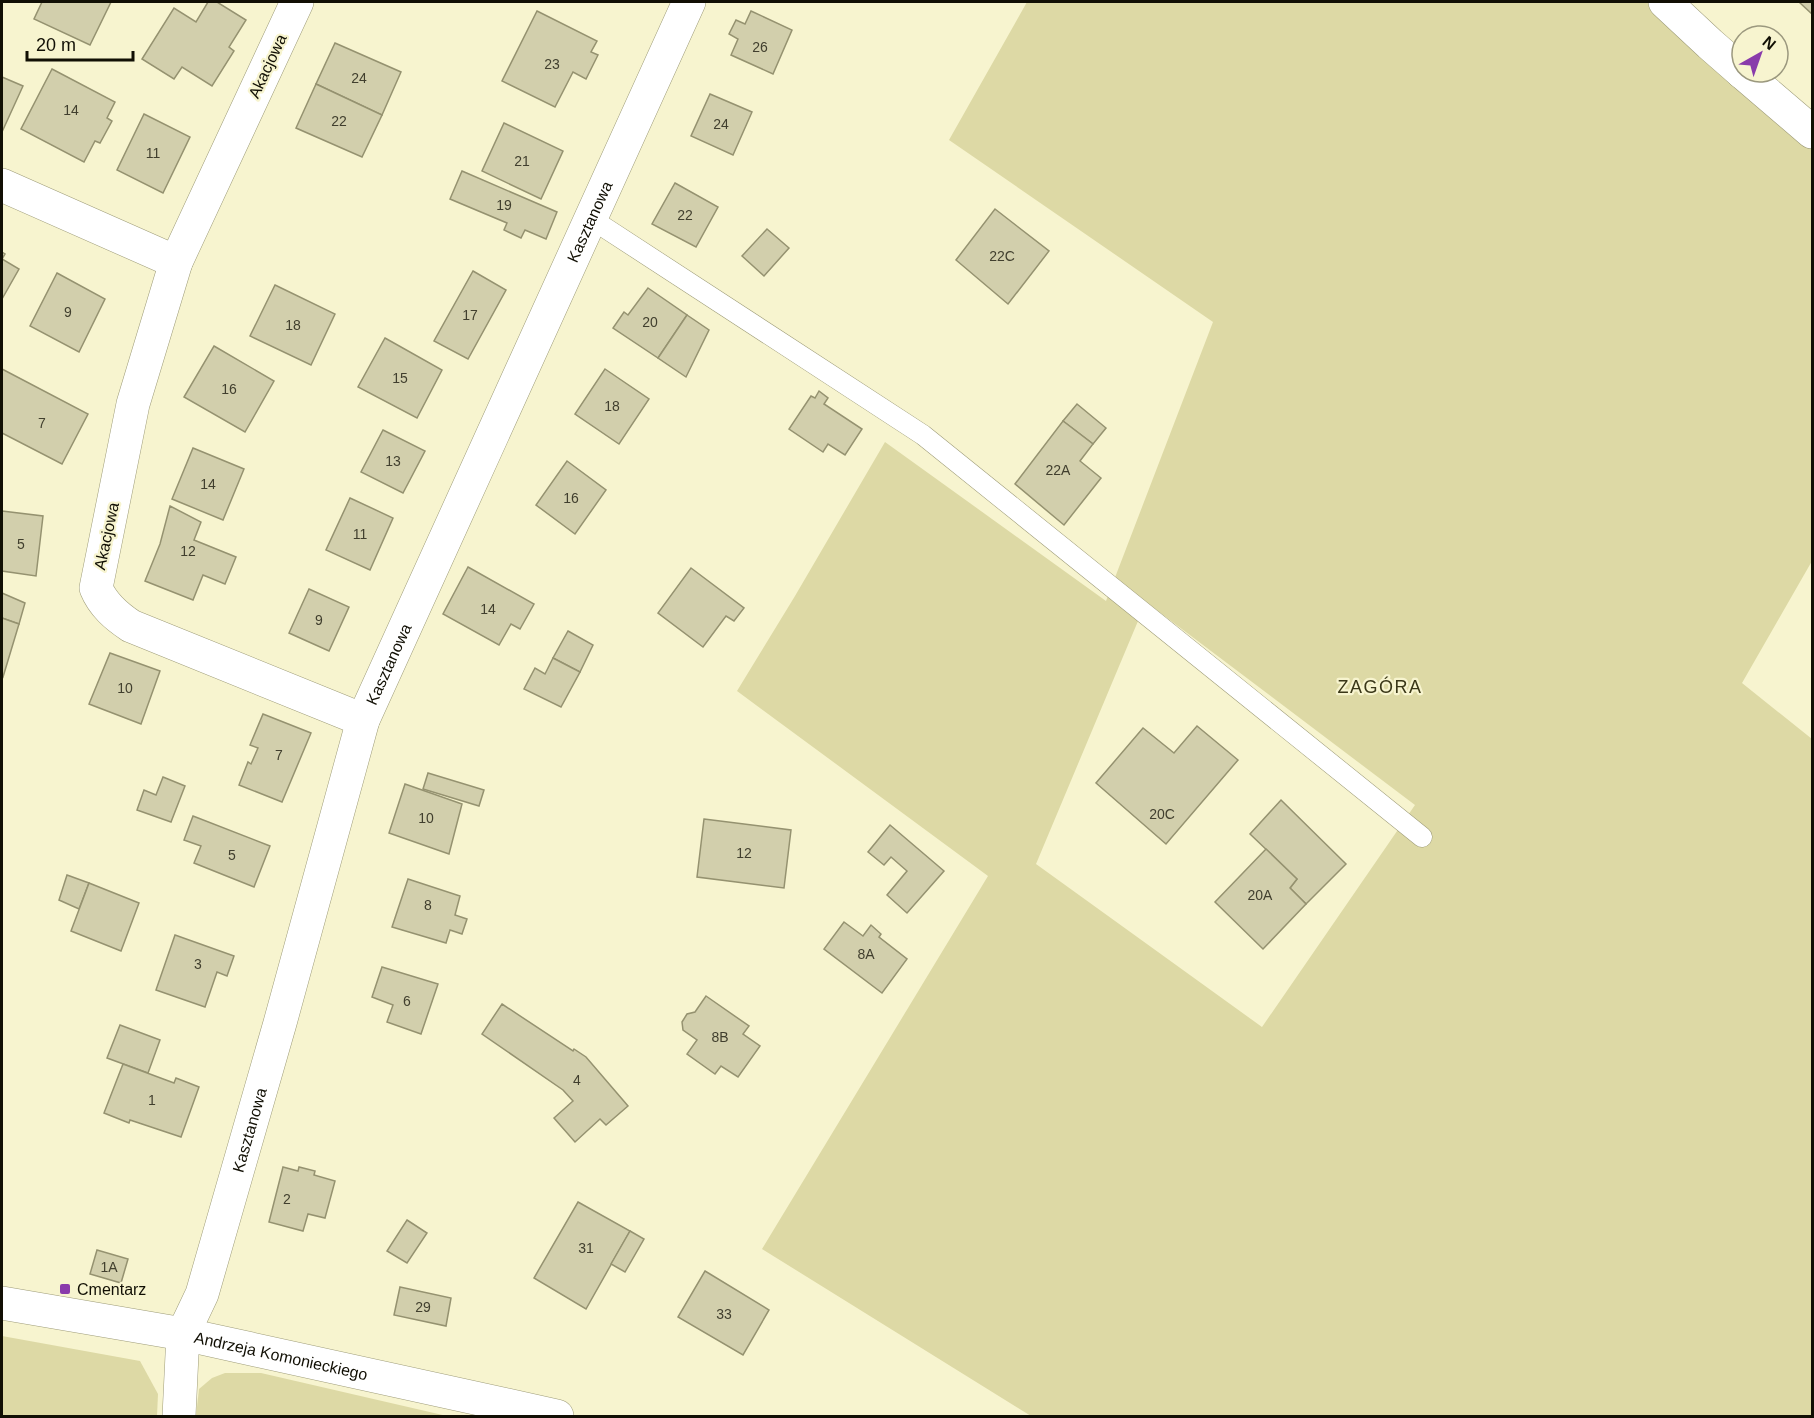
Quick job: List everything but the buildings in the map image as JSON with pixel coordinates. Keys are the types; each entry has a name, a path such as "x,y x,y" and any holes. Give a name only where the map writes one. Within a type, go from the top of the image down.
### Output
{"street":[{"name":"Akacjowa","path":"297,2 176,262 133,404 96,588 111,610 130,626 363,720"},
{"name":"Kasztanowa","path":"183,1347 202,1294 277,1035 363,720 689,2"},
{"path":"1665,2 1730,62"},
{"path":"1756,84 1812,132"},
{"path":"2,185 176,262"},
{"name":"Andrzeja Komonieckiego","path":"2,1303 183,1347 557,1416"},
{"path":"179,1416 183,1347"}],"lane":[{"path":"590,218 923,435 1422,837"}],"shaded area":[{"path":"1027,2 1665,2 1730,59 1730,84 1758,84 1812,132 1812,561 1742,683 1812,739 1812,1416 1031,1416 762,1249 988,876 737,691 885,442 1106,601 1213,322 949,140","holes":["1146,602 1415,805 1262,1027 1036,864"]},
{"path":"2,1336 140,1361 158,1394 157,1416 2,1416"},
{"path":"225,1373 261,1373 447,1416 196,1416 199,1389 212,1378"}],"place":[{"name":"Cmentarz","path":"65,1289"}],"district":[{"name":"ZAGÓRA","path":"1380,687"}]}
